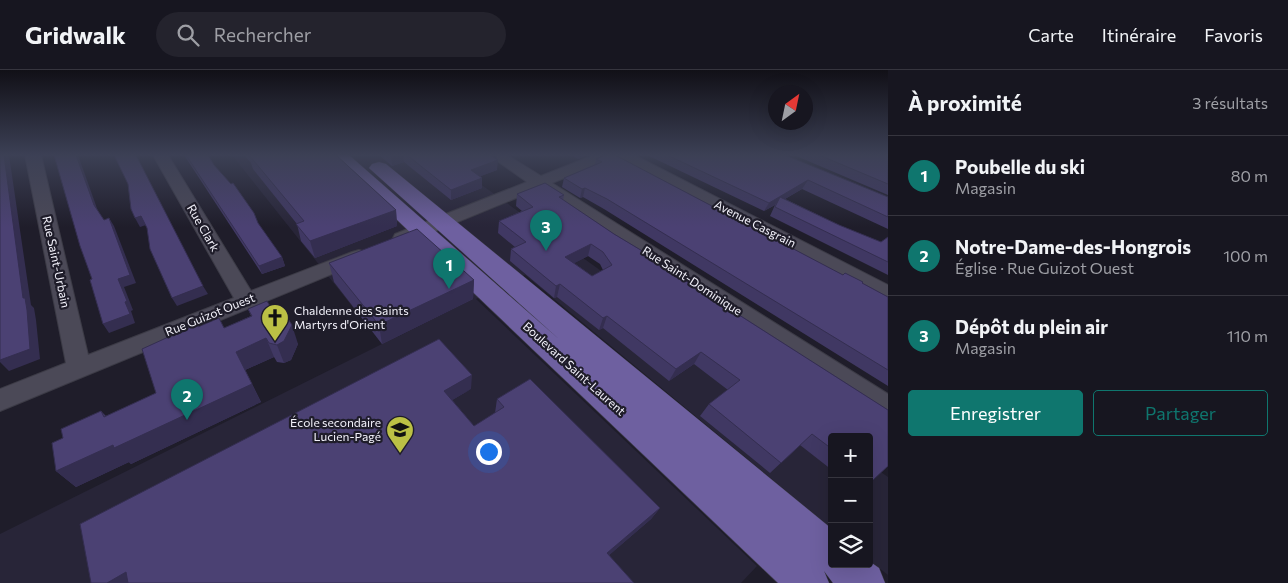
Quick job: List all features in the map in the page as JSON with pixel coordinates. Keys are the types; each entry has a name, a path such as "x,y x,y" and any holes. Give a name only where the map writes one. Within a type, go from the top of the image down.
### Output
{"main road":[{"name":"Boulevard Saint-Laurent","path":"370,179 432,226 828,552"},
{"name":"Boulevard Saint-Laurent","path":"387,179 432,226 808,583"},
{"path":"847,568 864,583"}],"street":[{"name":"Rue Saint-Urbain","path":"38,179 79,368"},
{"name":"Rue Clark","path":"174,179 246,301"},
{"name":"Rue Saint-Dominique","path":"534,179 888,407"},
{"name":"Rue Guizot Ouest","path":"0,400 550,179"},
{"name":"Avenue Casgrain","path":"668,179 888,294"}],"shaded area":[{"name":"École secondaire Lucien-Pagé","path":"251,179 473,179 828,434 828,526 525,275 476,299 757,566 741,583 0,583 0,534 382,344"},
{"path":"873,467 888,477 888,575 873,563"}],"building":[{"path":"0,179 7,179 23,298 25,298 27,310 30,349 0,360"},
{"path":"61,179 85,179 94,205 104,220 109,218 130,275 118,279 130,314 103,324 90,280 92,279 80,246"},
{"path":"126,179 148,179 203,286 172,298 150,249 147,228 141,216 135,218 131,209 128,184"},
{"path":"202,179 226,179 231,184 233,183 254,213 258,223 282,257 259,266"},
{"path":"269,179 362,179 396,210 310,241 296,224 304,221"},
{"path":"437,179 480,179 451,190"},
{"path":"566,179 660,179 843,275 845,273 863,282 888,297 888,370 607,199 585,188 582,189"},
{"path":"718,179 844,179 888,197 888,217 808,180 769,203"},
{"path":"876,179 888,179 888,184"},
{"path":"545,183 564,195 559,197 614,234 669,267 667,269 888,410 888,466 873,480 873,433 828,433 828,446 812,434 781,463 709,404 740,380 701,352 676,369 607,316 603,318 560,284 556,286 511,249 526,242 499,221 533,207 517,194","holes":["591,244 603,252 612,265 592,276 565,257"]},
{"path":"780,197 839,225 881,242 888,237 888,262 775,207"},
{"path":"417,229 474,280 379,325 329,263"},
{"path":"267,301 271,308 279,305 292,325 284,341 277,345 269,343 266,338 236,352 252,384 114,448 113,445 56,471 52,443 63,438 61,429 101,411 104,417 156,393 142,349 197,324 198,327 219,318 224,328 252,316 248,309"},
{"name":"École secondaire Lucien-Pagé","path":"439,339 472,375 444,391 474,426 504,407 497,399 530,379 660,508 607,553 634,583 128,583 126,572 107,583 91,583 80,524"}],"place":[{"name":"Dépôt du plein air","path":"546,251"},
{"name":"Poubelle du ski","path":"449,289"},
{"name":"Chaldenne des Saints Martyrs d'Orient","path":"275,342"},
{"name":"Notre-Dame-des-Hongrois","path":"187,420"},
{"name":"École secondaire Lucien-Pagé","path":"400,454"}]}
